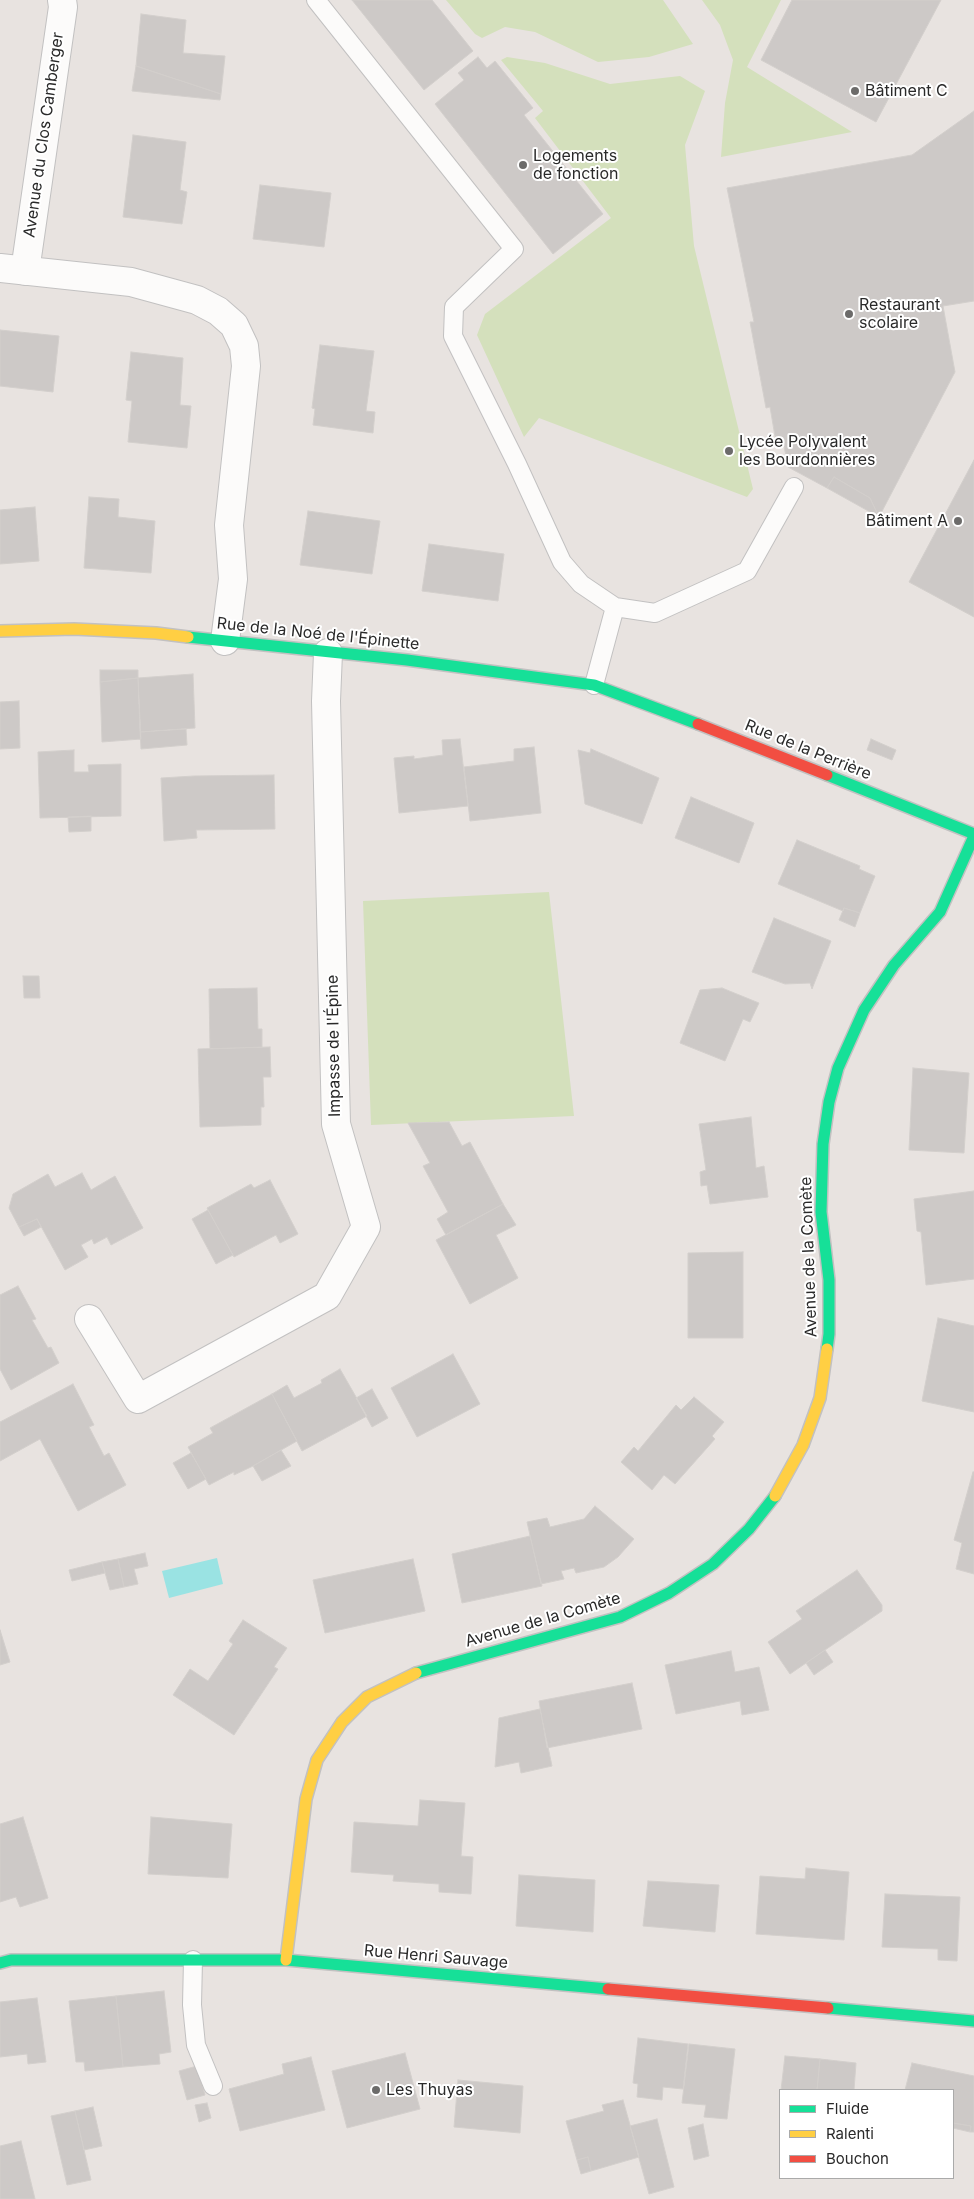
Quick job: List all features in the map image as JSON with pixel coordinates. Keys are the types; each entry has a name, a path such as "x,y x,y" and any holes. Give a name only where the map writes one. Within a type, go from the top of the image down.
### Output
{"street":[{"name":"Avenue du Clos Camberger","path":"62,0 63,7 12,269 131,282 197,300 218,311 234,324 244,346 246,366 229,525 233,579 225,642"},
{"name":"Rue de la Noé de l'Épinette","path":"0,631 74,629 138,632 407,660 594,685 630,697"},
{"name":"Impasse de l'Épine","path":"89,1319 138,1399 327,1296 366,1227 336,1124 326,701 328,653"},
{"name":"Rue de la Perrière","path":"630,697 974,835"},
{"name":"Avenue de la Comète","path":"286,1960 306,1799 317,1760 348,1716 367,1698 408,1675 620,1617 669,1594 713,1564 748,1528 780,1490 803,1445 817,1408 824,1371 829,1334 829,1280 821,1212 823,1144 829,1102 838,1068 864,1010 894,966 940,912 974,835"},
{"name":"Rue Henri Sauvage","path":"0,1963 11,1960 286,1960 974,2021"}],"lane":[{"path":"316,0 514,249 454,307 453,336 517,464 562,562 581,584 615,607 655,613 747,571 794,488"},
{"path":"594,685 615,607"},
{"path":"193,1960 192,2005 196,2045 213,2086"}],"green space":[{"path":"446,0 663,0 693,44 649,57 598,62 535,32 505,27 482,38 475,34"},
{"path":"702,0 781,0 747,67 852,132 721,157 725,103 733,60 720,25"},
{"path":"507,57 545,63 610,84 680,76 705,91 685,145 694,246 753,489 747,497 539,418 524,437 477,335 485,314 611,218 535,118 543,111 501,60"},
{"path":"549,892 574,1116 371,1125 363,901"}],"water":[{"path":"217,1558 223,1584 169,1598 162,1571"}],"building":[{"path":"352,0 432,0 473,51 424,90"},
{"name":"Bâtiment C","path":"792,0 941,0 876,122 761,60"},
{"path":"141,14 186,20 183,53 225,56 221,94 136,66"},
{"name":"Logements de fonction","path":"478,57 487,68 495,61 533,108 524,115 603,214 553,254 435,104 464,80 458,73"},
{"path":"136,66 221,94 220,100 132,91"},
{"name":"Restaurant scolaire","path":"974,111 974,301 943,306 955,372 879,517 870,498 834,477 827,488 788,467 784,446 777,448 770,407 766,408 750,322 754,322 727,188 912,155"},
{"path":"133,135 186,142 180,190 187,192 182,224 123,217"},
{"path":"260,185 331,193 324,247 253,239"},
{"path":"0,330 59,336 53,392 0,386"},
{"path":"320,345 374,351 366,411 375,412 373,433 313,425 315,409 312,408"},
{"path":"131,352 183,358 180,405 191,406 187,448 128,442 132,401 126,400"},
{"name":"Bâtiment A","path":"974,460 974,617 909,582"},
{"path":"834,477 870,498 879,517 827,488"},
{"path":"89,497 119,499 118,517 155,521 151,573 84,568"},
{"path":"35,507 39,561 0,564 0,510"},
{"path":"308,511 380,521 372,574 300,565"},
{"path":"429,544 504,554 498,601 422,591"},
{"path":"100,670 138,670 138,678 100,682"},
{"path":"193,674 195,728 140,732 138,678"},
{"path":"138,678 141,739 102,742 100,682"},
{"path":"19,701 20,748 0,749 0,702"},
{"path":"186,729 187,745 141,749 140,732"},
{"path":"460,739 468,806 399,813 394,758 414,756 414,759 443,755 442,740"},
{"path":"871,739 896,750 892,760 867,750"},
{"path":"534,747 541,813 470,821 464,767 514,761 514,749"},
{"path":"591,749 659,778 642,824 585,804 578,750 590,753"},
{"path":"74,750 74,772 89,772 88,765 121,764 121,816 40,818 38,752"},
{"path":"274,775 275,829 196,830 197,838 164,841 161,778"},
{"path":"691,797 754,823 739,863 675,838"},
{"path":"91,816 91,831 69,832 68,817"},
{"path":"797,840 860,866 859,869 875,876 860,913 844,908 843,911 778,884"},
{"path":"844,908 860,913 855,927 839,920"},
{"path":"774,918 831,941 812,989 810,983 785,984 752,972"},
{"path":"23,976 39,976 40,998 24,998"},
{"path":"257,988 258,1029 262,1029 262,1047 210,1049 209,989"},
{"path":"722,988 759,1003 750,1022 743,1019 725,1061 680,1043 700,990"},
{"path":"270,1047 271,1077 263,1077 264,1107 261,1107 261,1125 200,1127 198,1049"},
{"path":"913,1068 969,1073 964,1153 909,1150"},
{"path":"751,1117 756,1168 764,1166 768,1197 710,1204 707,1185 701,1186 700,1172 706,1170 699,1124"},
{"path":"449,1122 462,1146 470,1142 503,1204 446,1235 437,1219 448,1212 423,1166 430,1163 408,1123"},
{"path":"82,1173 91,1190 115,1176 143,1228 111,1245 107,1237 94,1244 92,1239 81,1245 88,1257 65,1270 37,1219 19,1227 9,1208 13,1194 48,1174 55,1187"},
{"path":"270,1180 298,1234 280,1243 276,1235 234,1257 207,1208 251,1184 254,1188"},
{"path":"974,1191 974,1279 926,1285 921,1232 917,1231 914,1199"},
{"path":"503,1204 516,1225 496,1235 518,1278 470,1304 436,1240"},
{"path":"208,1210 233,1255 216,1264 192,1219"},
{"path":"37,1219 41,1227 24,1236 19,1227"},
{"path":"743,1252 743,1338 688,1338 688,1253"},
{"path":"18,1286 36,1319 32,1320 48,1348 51,1347 59,1363 11,1390 0,1369 0,1295"},
{"path":"938,1318 974,1326 974,1412 922,1401"},
{"path":"453,1354 480,1404 417,1437 391,1388"},
{"path":"340,1369 367,1416 302,1451 272,1394 287,1385 294,1398 322,1383 321,1380"},
{"path":"73,1384 94,1425 89,1427 104,1456 109,1453 126,1485 78,1511 40,1439 0,1461 0,1422"},
{"path":"372,1389 388,1418 372,1427 356,1398"},
{"path":"272,1394 297,1441 253,1466 234,1475 234,1472 209,1485 188,1447 213,1433 210,1428"},
{"path":"694,1397 724,1422 712,1436 715,1439 675,1484 664,1475 652,1490 621,1462 634,1447 638,1451 676,1405 681,1410"},
{"path":"281,1450 291,1466 262,1481 253,1466"},
{"path":"191,1453 206,1479 188,1489 173,1463"},
{"path":"973,1472 974,1574 956,1569 962,1543 954,1540"},
{"path":"595,1506 634,1539 618,1557 604,1567 576,1573 574,1568 561,1571 564,1579 541,1584 527,1522 547,1518 550,1527 584,1519"},
{"path":"530,1536 542,1586 462,1603 452,1554"},
{"path":"145,1553 148,1566 134,1569 138,1584 124,1587 118,1559"},
{"path":"118,1559 124,1587 110,1590 102,1562"},
{"path":"413,1559 425,1611 325,1633 313,1580"},
{"path":"102,1562 105,1573 72,1581 69,1570"},
{"path":"857,1570 882,1605 882,1611 790,1674 768,1642 802,1619 796,1611"},
{"path":"243,1620 287,1648 274,1667 278,1669 234,1735 173,1695 190,1669 208,1681 233,1644 229,1641"},
{"path":"0,1630 10,1662 0,1665"},
{"path":"825,1650 833,1662 814,1675 806,1663"},
{"path":"731,1651 735,1672 759,1667 769,1710 742,1715 740,1701 676,1714 665,1665"},
{"path":"632,1683 642,1729 547,1748 539,1701"},
{"path":"540,1709 552,1766 521,1773 519,1762 495,1767 499,1718"},
{"path":"420,1800 465,1803 461,1856 473,1857 471,1894 439,1892 439,1884 393,1881 394,1875 351,1872 354,1822 418,1826"},
{"path":"23,1817 48,1898 20,1907 16,1897 0,1902 0,1824"},
{"path":"151,1817 232,1824 228,1878 148,1874"},
{"path":"806,1868 849,1872 844,1940 756,1934 760,1876 805,1879"},
{"path":"519,1875 595,1880 593,1932 516,1926"},
{"path":"648,1881 719,1885 715,1932 643,1926"},
{"path":"885,1894 960,1897 957,1961 938,1960 938,1949 882,1947"},
{"path":"164,1991 171,2052 159,2054 160,2064 123,2067 116,1996"},
{"path":"116,1996 123,2067 85,2071 84,2062 76,2062 69,2001"},
{"path":"37,1998 46,2062 28,2064 27,2054 0,2057 0,2002"},
{"path":"638,2038 688,2044 683,2089 663,2087 662,2100 637,2097 638,2084 633,2083"},
{"path":"689,2044 735,2049 727,2119 704,2117 706,2105 682,2103"},
{"name":"Les Thuyas","path":"405,2053 420,2109 347,2128 332,2071"},
{"path":"785,2056 820,2059 817,2089 781,2089"},
{"path":"311,2057 325,2110 240,2131 229,2089 284,2074 282,2064"},
{"path":"820,2059 856,2063 854,2089 817,2089"},
{"path":"912,2063 974,2076 974,2132 970,2132 971,2126 954,2123 954,2089 905,2089"},
{"path":"197,2066 205,2095 187,2100 179,2071"},
{"path":"458,2080 523,2086 520,2133 454,2127"},
{"path":"623,2100 639,2157 591,2171 588,2157 577,2160 566,2121 604,2111 602,2105"},
{"path":"207,2103 211,2118 199,2122 195,2105"},
{"path":"93,2107 102,2146 84,2150 75,2111"},
{"path":"75,2111 91,2180 67,2185 51,2116"},
{"path":"657,2119 674,2187 649,2194 630,2126"},
{"path":"954,2123 971,2126 970,2132 954,2128"},
{"path":"703,2124 709,2156 694,2160 688,2128"},
{"path":"21,2141 35,2199 0,2199 0,2146"},
{"path":"588,2157 591,2171 581,2174 577,2160"}],"traffic: fast":[{"path":"188,637 407,660 594,685 698,724"},
{"path":"827,775 974,834"},
{"path":"827,1349 829,1334 829,1280 821,1212 823,1144 829,1102 838,1068 864,1010 894,965 940,912 974,836"},
{"path":"416,1673 620,1617 669,1593 713,1564 749,1529 775,1496"},
{"path":"0,1963 11,1960 286,1960 608,1989"},
{"path":"828,2008 974,2021"}],"traffic: slow":[{"path":"0,631 74,629 156,633 188,637"},
{"path":"775,1496 803,1445 820,1398 827,1349"},
{"path":"286,1960 306,1799 317,1760 342,1722 367,1697 416,1673"}],"traffic: jam":[{"path":"698,724 827,775"},
{"path":"608,1989 828,2008"}],"place":[{"name":"Bâtiment C","path":"855,91"},
{"name":"Logements de fonction","path":"523,165"},
{"name":"Restaurant scolaire","path":"849,314"},
{"name":"Lycée Polyvalent les Bourdonnières","path":"729,451"},
{"name":"Bâtiment A","path":"958,521"},
{"name":"Les Thuyas","path":"376,2090"}]}
